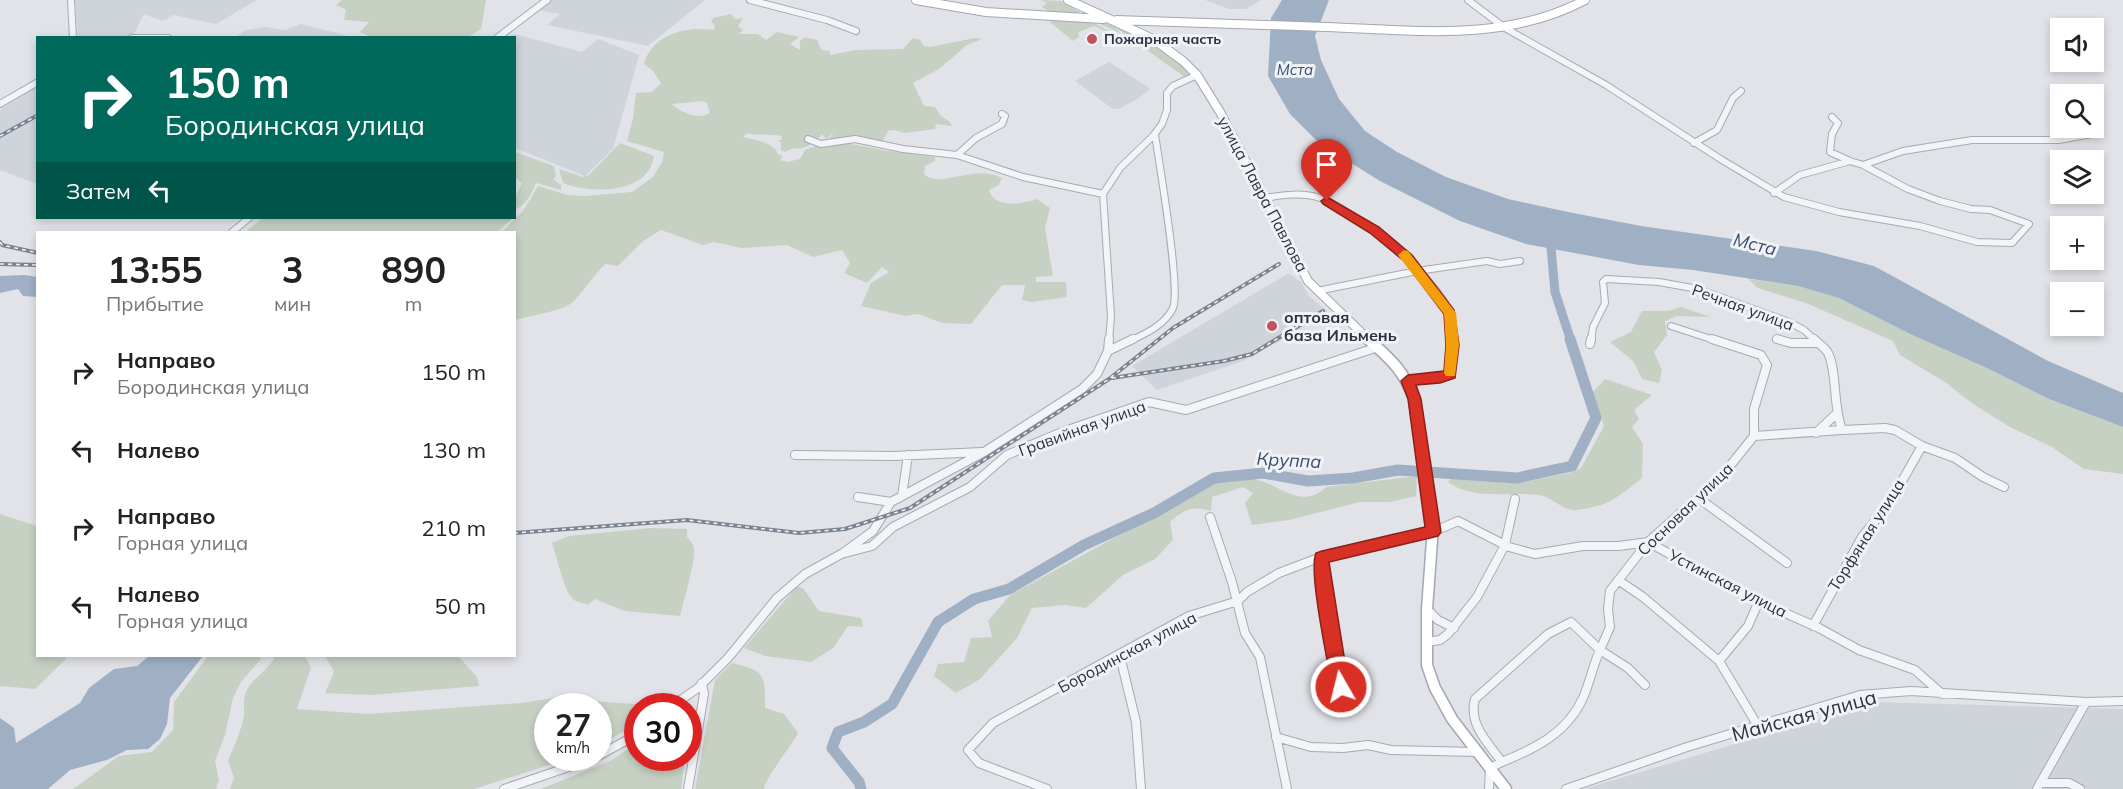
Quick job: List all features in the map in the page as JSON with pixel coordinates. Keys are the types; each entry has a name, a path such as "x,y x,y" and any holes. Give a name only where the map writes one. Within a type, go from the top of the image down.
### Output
{"main road":[{"path":"916,0 1011,15 1460,32 1508,29 1529,25 1555,16 1585,0"},
{"name":"улица Лавра Павлова","path":"1068,0 1153,39 1183,61 1197,75 1220,112 1295,259 1317,291 1398,366 1408,381"},
{"path":"1153,39 1149,30 1152,24 1161,21"},
{"path":"1408,381 1414,399 1433,532 1427,609 1427,665 1435,688 1452,720 1506,789"}],"street":[{"path":"71,0 73,36"},
{"path":"499,36 547,0"},
{"path":"750,0 827,20 856,32"},
{"path":"1467,0 1534,47 1623,96 1774,193 1851,215 1920,226 1992,246 2012,243 2029,224 1990,210 1971,209 1940,201 1908,189 1863,165 1830,152 1832,134 1838,123 1832,117"},
{"path":"689,693 702,683 751,631 777,598 805,574 843,553 873,531 891,502 984,452 1082,389 1097,374 1108,351 1111,316 1103,194 1107,181 1115,170 1146,147 1155,134 1168,113 1167,93 1173,86 1197,75"},
{"path":"0,104 36,83"},
{"path":"1694,143 1717,130 1728,107 1741,91"},
{"path":"965,153 976,138 1002,124 1005,116 1002,114"},
{"path":"1108,351 1155,329 1173,308 1175,283 1155,134"},
{"path":"1863,165 1903,151 1972,140 2069,138"},
{"path":"808,139 821,144 855,139 903,149 957,155 965,153 1023,177 1103,194"},
{"path":"1774,193 1800,175 1850,161"},
{"path":"1265,198 1296,194 1327,201 1375,230 1408,258 1450,313 1452,345 1450,375 1408,381"},
{"path":"233,231 248,219"},
{"path":"1317,291 1380,276 1487,261 1500,264 1520,261"},
{"name":"Речная улица","path":"1590,344 1593,327 1605,303 1603,282 1606,279 1659,282 1698,289 1789,322 1804,330 1827,351 1831,361 1836,414 1842,430"},
{"path":"1671,326 1761,355 1767,364 1754,409 1754,436 1774,432 1816,433 1885,428 1895,430 1922,446 1955,458 1983,477 2004,486"},
{"path":"1776,339 1791,343 1818,343"},
{"name":"Гравийная улица","path":"843,553 859,552 885,538 893,527 970,487 1007,455 1062,432 1149,402 1186,410 1378,347"},
{"path":"1816,433 1836,414"},
{"name":"Сосновая улица","path":"1502,762 1540,748 1565,728 1583,698 1591,667 1610,627 1610,591 1648,542 1721,477 1754,436"},
{"name":"Торфяная улица","path":"1813,626 1862,537 1889,504 1922,446"},
{"path":"795,455 984,452"},
{"path":"902,496 908,455"},
{"path":"858,497 891,502"},
{"path":"1697,497 1787,563"},
{"path":"1426,642 1440,640 1454,628 1481,589 1505,544 1515,499"},
{"path":"1210,517 1238,601 1245,633 1260,657 1287,789"},
{"name":"Устинская улица","path":"1433,532 1458,521 1505,544 1535,554 1583,546 1619,546 1648,542 1759,602 1859,650 1915,670 1942,694"},
{"name":"Бородинская улица","path":"1045,789 979,763 968,750 993,723 1120,656 1189,616 1238,601 1247,592 1279,573 1322,557 1391,539 1433,532"},
{"path":"1322,557 1323,580 1341,687"},
{"path":"1618,580 1643,597 1719,661 1758,726"},
{"path":"1719,661 1746,630 1756,613 1759,602"},
{"path":"1427,609 1438,620 1454,628"},
{"path":"1489,789 1490,768 1502,762 1473,720 1471,708 1475,699 1548,634 1571,622 1600,650 1628,668 1646,686"},
{"path":"1120,656 1131,691 1141,764 1141,789"},
{"path":"688,789 704,694 702,683"},
{"name":"Майская улица","path":"1566,789 1687,747 1860,695 1911,691 2086,702 2123,701"},
{"path":"2038,786 2086,702"},
{"path":"1276,737 1311,747 1343,748 1368,745 1391,750 1478,752"},
{"path":"504,789 556,771"},
{"path":"2038,786 2069,783 2080,789"}],"shaded area":[{"path":"75,0 257,0 216,24 173,15 162,21 144,14 134,34 78,36"},
{"path":"551,0 705,0 648,46 547,25 560,14 539,10"},
{"path":"1205,0 1261,0 1246,9 1229,9"},
{"path":"301,24 348,36 237,36 246,30 264,27 285,30"},
{"path":"514,34 582,52 598,39 639,55 613,149 585,176 516,148 516,36 511,36"},
{"path":"1109,62 1150,89 1136,100 1118,109 1113,109 1075,81"},
{"path":"36,88 36,184 0,170 0,110"},
{"path":"1289,273 1301,282 1309,296 1329,313 1243,361 1157,390 1132,366"},
{"path":"1875,702 2123,709 2123,789 1584,789"}],"green space":[{"path":"342,0 486,0 481,29 470,36 369,36 360,32 369,22 344,20 346,10 336,5"},
{"path":"1041,0 1061,1 1080,12 1071,16 1055,14 1042,7 1047,3"},
{"path":"731,14 735,19 743,18 738,26 743,30 739,34 758,34 766,40 777,32 799,37 790,44 800,50 800,41 805,37 817,40 821,50 830,51 830,55 856,50 903,49 913,38 920,40 924,46 930,47 975,38 982,39 967,45 939,69 913,83 924,106 935,107 952,126 936,124 935,129 905,133 888,131 881,144 853,140 851,144 935,157 935,161 925,166 924,174 931,178 991,174 1002,178 999,185 989,190 997,200 1010,204 1037,199 1050,208 1045,228 1053,276 1036,277 1036,282 1066,282 1067,297 1032,302 1022,300 1025,285 1002,285 971,324 942,323 918,314 906,316 861,306 871,283 889,272 882,267 867,283 844,273 850,263 842,250 813,257 787,245 742,248 714,242 703,245 661,230 643,241 618,266 605,264 569,305 516,320 516,231 503,231 523,211 538,186 568,195 584,196 632,192 653,177 662,162 664,152 627,141 633,119 636,93 652,92 661,83 653,71 644,64 654,45 662,39 692,29 714,30 715,26 711,21 713,18","holes":["703,101 707,103 710,113 700,116 685,113 672,104","835,132 825,143 805,150 800,159 787,162 780,160 783,156 768,144 743,137 747,133 782,136 781,140 777,140 781,143 781,150 785,152 809,145 822,134 826,139"]},
{"path":"1056,20 1092,22 1132,43 1094,26 1078,32 1079,37 1073,41 1050,22"},
{"path":"1094,21 1119,26 1162,47 1184,67 1190,77 1183,76 1115,27 1121,34"},
{"path":"620,143 654,156 650,169 641,178 630,185 603,190 575,187 563,183 559,169 583,177 589,175"},
{"path":"516,152 554,166 556,177 553,179 561,185 561,190 536,183 526,202 516,208 516,196 522,183 516,178"},
{"path":"262,219 512,219 498,231 246,231"},
{"path":"1748,279 1798,286 1840,298 1912,335 2049,399 2123,427 2123,474 2084,469 2052,447 2010,427 1973,404 1945,382 1900,355 1893,341 1806,303 1758,288"},
{"path":"1681,307 1710,317 1677,316 1665,321 1667,335 1654,352 1662,370 1659,383 1642,379 1633,361 1610,342 1631,332 1642,311 1668,311"},
{"path":"1605,379 1652,395 1634,410 1639,419 1632,427 1643,444 1642,478 1619,495 1597,506 1572,510 1539,495 1480,493 1458,488 1448,482 1454,476 1508,483 1529,481 1569,473 1581,468 1604,426 1592,393"},
{"path":"1417,476 1416,496 1390,502 1360,502 1289,520 1252,525 1245,503 1253,493 1243,487 1212,497 1211,511 1199,508 1184,512 1175,518 1170,522 1173,540 1155,559 1123,575 1086,608 1065,605 1032,608 1017,638 980,679 956,693 934,676 938,664 964,662 971,638 992,637 988,621 1010,595 1216,482 1250,478 1298,496 1307,497 1326,487"},
{"path":"0,514 36,526 36,657 65,657 66,659 35,689 0,686"},
{"path":"650,528 687,529 687,537 693,545 692,568 680,616 625,611 595,599 588,605 570,596 552,543 569,536"},
{"path":"797,586 803,588 819,611 861,618 863,627 848,626 833,648 811,662 765,656 744,648"},
{"path":"207,657 260,657 261,659 241,682 233,698 225,735 215,761 219,780 216,789 73,789 119,756 152,752 173,730 174,702"},
{"path":"274,657 306,657 311,668 297,709 368,714 534,701 534,770 474,789 230,789 234,778 228,761 242,725 244,700 251,683"},
{"path":"326,657 459,657 477,677 479,686 371,695 325,693 334,672"},
{"path":"732,663 757,672 764,681 765,708 784,714 798,733 768,778 764,789 695,789 698,771 702,771 702,751 715,680"},
{"path":"612,702 624,703 624,731 612,738"},
{"path":"624,752 624,771 683,771 681,789 541,789 585,771 612,771 612,760"}],"water":[{"name":"Мста","path":"1282,0 1329,0 1315,36 1321,60 1339,99 1365,131 1397,152 1446,177 1508,199 1568,212 1641,226 1816,251 1874,266 2048,361 2123,393 2123,427 2049,399 1839,298 1798,286 1693,270 1639,265 1526,244 1460,221 1380,181 1319,143 1290,114 1268,76 1271,18"},
{"path":"0,276 36,277 36,297 23,296 18,289 0,293"},
{"path":"148,657 202,657 170,698 167,724 160,739 148,749 127,750 107,760 70,770 48,789 0,789 0,718 14,728 16,743 80,703 89,688 114,669 137,666"}],"waterway":[{"name":"Круппа","path":"1550,236 1555,292 1571,341"},
{"name":"Круппа","path":"861,789 859,782 832,748 838,732 864,722 892,704 938,622 974,599 1009,589 1084,545 1154,513 1214,478 1263,473 1308,481 1353,478 1398,470 1517,478 1572,466 1596,418 1570,339"}],"railway":[{"path":"0,136 36,116"},
{"path":"0,242 2,245 36,253"},
{"path":"0,264 36,265"},
{"path":"516,533 687,520 799,533 845,529 910,508 1109,379 1173,328 1279,264"},
{"path":"1112,378 1224,361 1252,354 1323,311"}],"slow traffic":[{"path":"1404,255 1450,313 1452,345 1450,373"}],"place":[{"name":"Пожарная часть","path":"1092,39"},
{"name":"оптовая база Ильмень","path":"1272,326"}],"route":[{"path":"1327,201 1375,230 1408,258 1450,313 1452,345 1450,375 1408,381 1414,399 1433,519 1433,532 1391,539 1322,557 1323,580 1341,687"}]}
